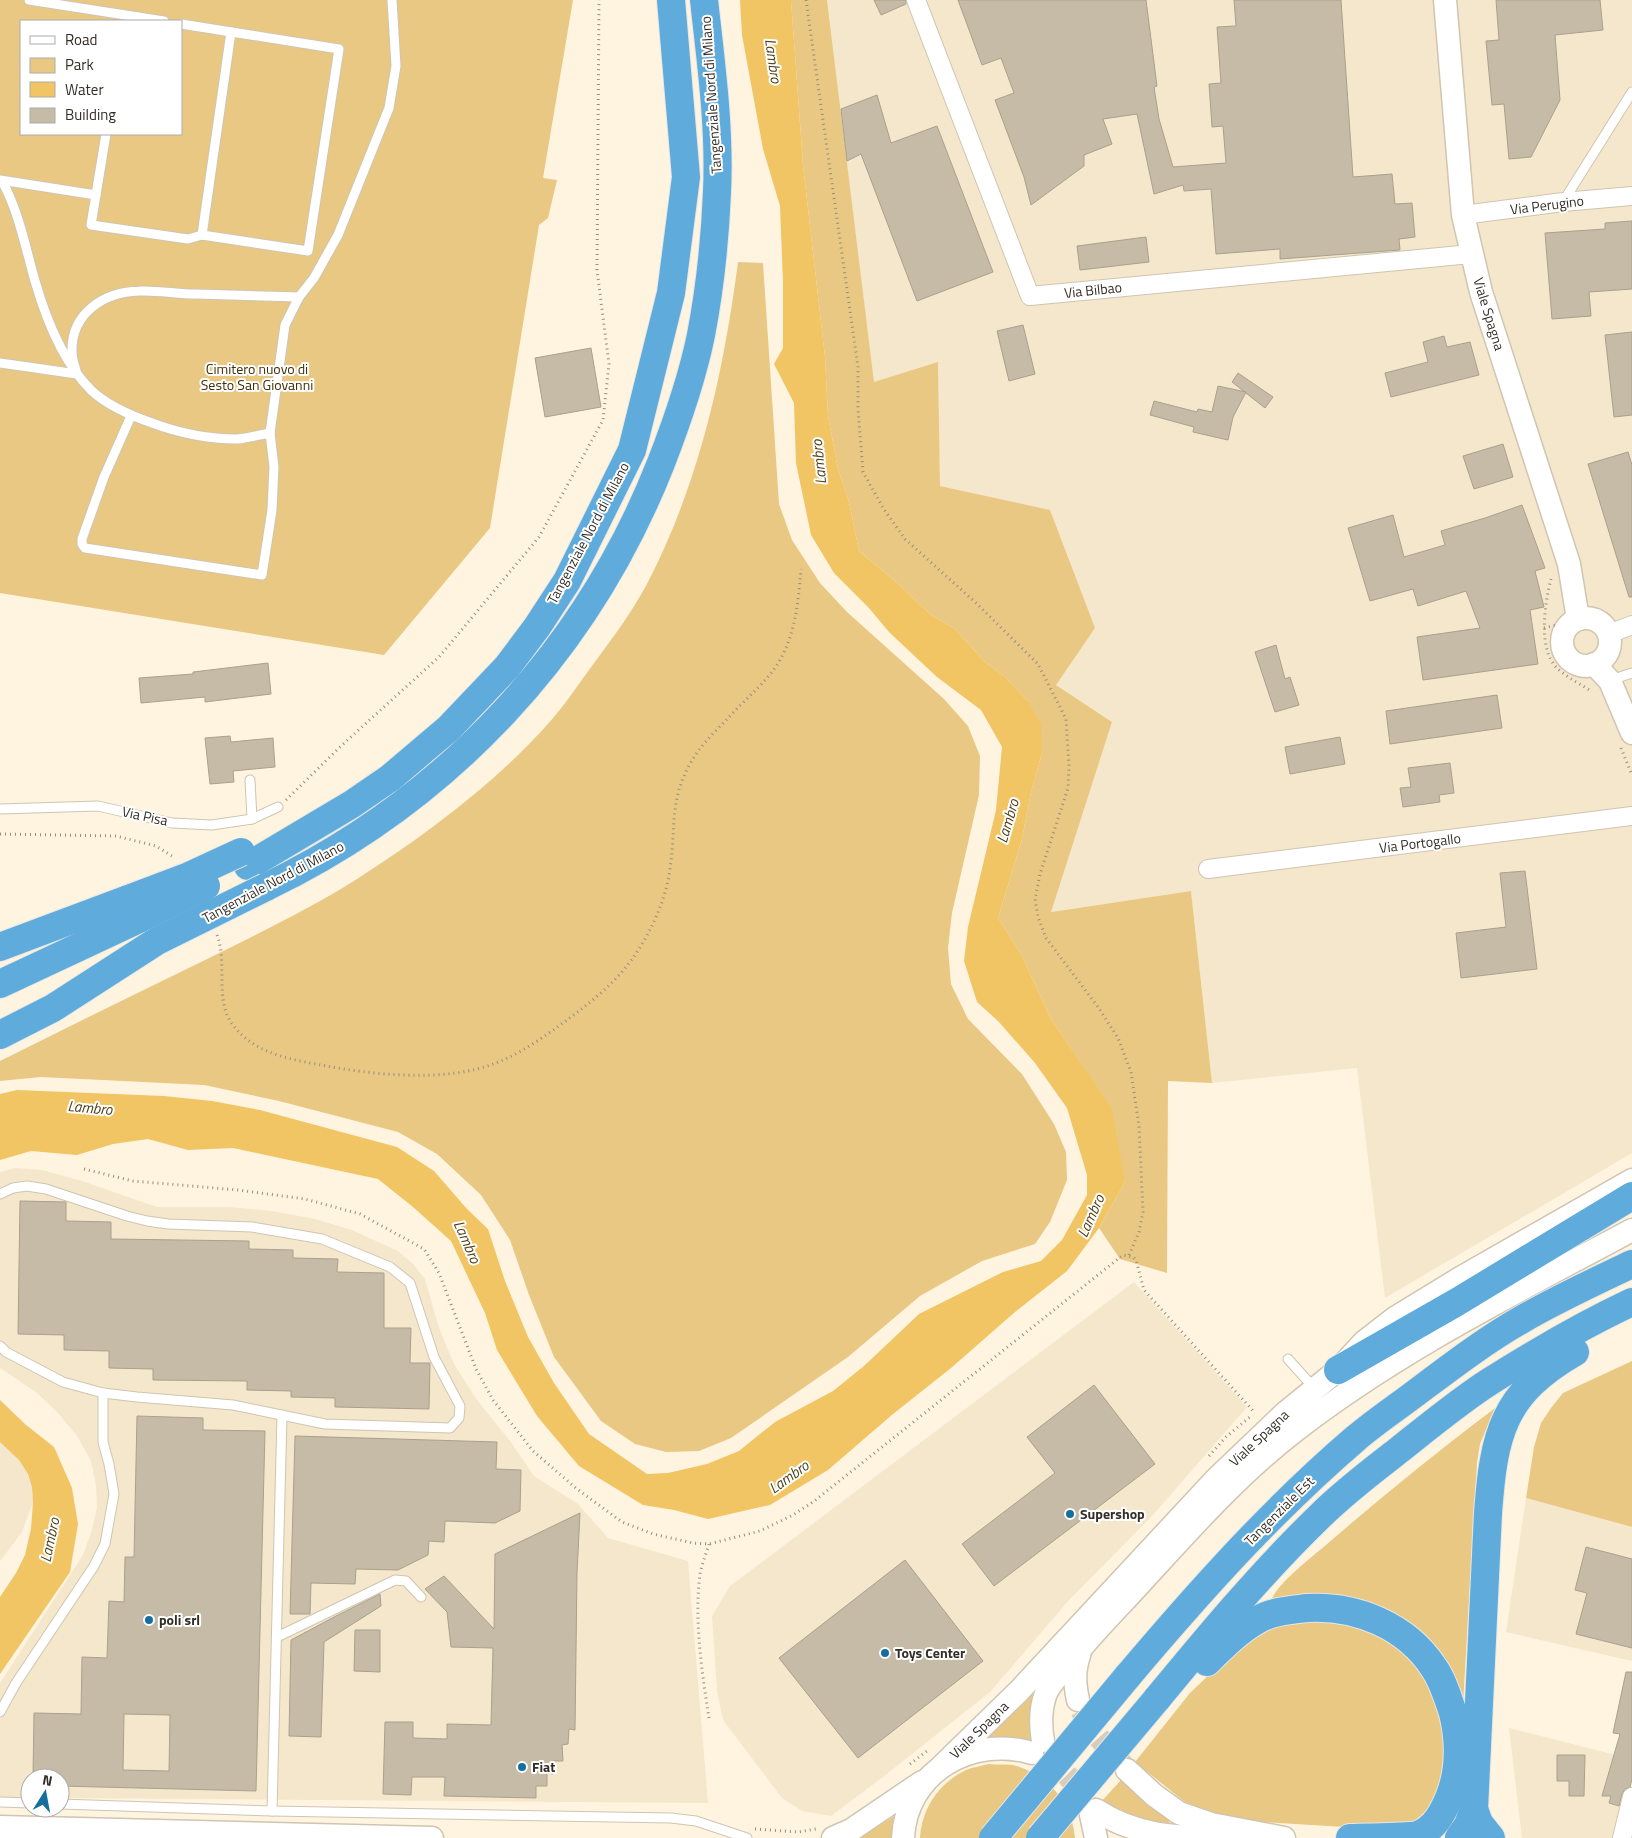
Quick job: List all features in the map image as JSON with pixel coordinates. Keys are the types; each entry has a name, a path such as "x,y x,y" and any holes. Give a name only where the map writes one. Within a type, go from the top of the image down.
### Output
{"highway":[{"name":"Tangenziale Nord di Milano","path":"0,984 135,909 244,859 352,804 390,778 449,728 507,666 537,627 567,581 632,450 672,293 686,176 671,0"},
{"name":"Tangenziale Nord di Milano","path":"0,1019 306,868 360,836 444,772 527,687 563,643 597,590 645,503 674,430 700,336 709,281 717,190 717,133 704,0"},
{"path":"0,947 135,909"},
{"path":"0,1035 53,1008 158,941"},
{"path":"1338,1370 1457,1302 1632,1196"},
{"name":"Tangenziale Est","path":"993,1838 1127,1677 1242,1548 1298,1491 1356,1438 1454,1364 1519,1321 1564,1295 1632,1264"},
{"path":"1055,1838 1235,1604 1321,1515 1364,1477 1489,1382 1632,1302"},
{"path":"1459,1838 1468,1825 1474,1809 1490,1478 1501,1431 1518,1397 1531,1382 1553,1365 1632,1322"},
{"path":"1040,1838 1160,1703 1229,1640 1260,1618 1289,1610 1319,1608 1349,1611 1379,1621 1405,1635 1435,1669 1448,1698 1456,1727 1459,1752 1455,1783 1438,1820 1418,1835 1408,1837 1350,1838"},
{"path":"1474,1809 1479,1822 1491,1838"}],"street":[{"name":"Via Bilbao","path":"916,0 1030,296 1471,254"},
{"name":"Viale Spagna","path":"1444,0 1463,216 1471,254 1481,292 1569,564 1578,619"},
{"name":"Via Perugino","path":"1463,216 1563,202 1632,196"},
{"path":"1578,619 1593,619 1600,622 1609,634 1609,649 1606,655 1594,664 1587,666 1572,662 1563,650 1563,635 1571,623 1578,619"},
{"path":"1609,634 1632,625"},
{"path":"1594,664 1602,687 1628,710 1625,737"},
{"name":"Via Portogallo","path":"1208,869 1632,816"},
{"name":"Viale Spagna","path":"936,1771 1019,1691 1216,1479 1285,1413 1338,1370 1364,1342 1395,1318 1632,1180"},
{"name":"Viale Spagna","path":"936,1771 969,1752 984,1748 1015,1749 1037,1747 1040,1719 1047,1692 1082,1646 1221,1497 1294,1431 1359,1384 1463,1321 1632,1230"},
{"path":"1078,1700 1074,1668 1082,1646"},
{"path":"1127,1770 1154,1795 1179,1813 1211,1824 1284,1838"},
{"path":"829,1833 858,1826 936,1771"},
{"path":"903,1838 912,1803 920,1789 936,1771"},
{"path":"1622,1838 1632,1797"},
{"path":"1096,1838 1093,1812 1116,1824 1155,1836 1231,1838"},
{"path":"0,1827 432,1838"}],"lane":[{"path":"29,0 124,18 151,20"},
{"path":"131,416 104,477 82,539 82,544 85,548 262,574 272,510 274,467 270,433 285,325 299,297 314,278 338,235 389,108 396,66 392,0"},
{"path":"106,135 91,225 188,239 202,235 308,251 339,49 182,24"},
{"path":"202,235 231,32"},
{"path":"1563,202 1632,92"},
{"path":"1,180 12,198 36,283 55,337 77,374 93,392 131,416 178,433 238,439 270,433"},
{"path":"1,180 96,195"},
{"path":"77,374 72,354 72,339 80,321 93,304 110,295 139,290 193,294 299,297"},
{"path":"0,363 77,374"},
{"path":"1602,687 1632,673"},
{"path":"250,780 252,819"},
{"name":"Via Pisa","path":"0,809 98,806 172,823 212,825 252,819 278,807"},
{"path":"0,1194 13,1188 27,1186 46,1189 147,1221 168,1224 252,1227 322,1239 390,1267 410,1283 434,1357 460,1406 459,1418 450,1428 325,1424 233,1405 103,1393 63,1382 6,1352 0,1346"},
{"path":"1288,1359 1315,1389"},
{"path":"0,1712 16,1683 94,1566 105,1544 114,1494 103,1442 103,1393"},
{"path":"272,1812 282,1415"},
{"path":"276,1637 395,1580 406,1581 421,1597"},
{"path":"0,1802 20,1803"},
{"path":"70,1804 272,1812 671,1818 696,1821 747,1838"}],"path":[{"path":"278,807 341,746 439,657 539,537 603,420 609,364 597,270 599,0"},
{"path":"806,0 858,367 858,410 863,472 883,508 905,539 969,597 1038,664 1066,720 1069,766 1068,788 1040,874 1035,899 1038,917 1046,938 1118,1038 1131,1072 1139,1126 1143,1212 1139,1232 1129,1255"},
{"path":"214,929 222,952 223,1005 227,1017 248,1041 264,1050 294,1060 338,1068 388,1073 433,1074 467,1071 496,1063 526,1049 590,1003 619,976 636,954 651,928 662,901 670,870 674,808 680,784 691,762 711,736 772,671 785,649 794,625 801,569"},
{"path":"1552,578 1548,591 1544,628 1545,648 1557,668 1602,687"},
{"path":"1625,737 1632,775"},
{"path":"0,834 116,836 156,846 180,862"},
{"path":"84,1169 133,1181 305,1198 360,1214 424,1249 439,1273 476,1369 493,1400 533,1451 577,1489 622,1522 653,1534 693,1543 710,1544 760,1531 813,1502 1092,1281 1120,1256 1129,1255 1136,1260 1144,1290 1255,1413"},
{"path":"709,1718 701,1656 698,1605 700,1574 710,1544"},
{"path":"752,1829 829,1833"}],"shaded area":[{"path":"827,0 1632,0 1632,1153 1385,1298 1357,1068 1212,1083 1191,891 1050,912 1112,722 1056,685 1049,510 940,486 938,363 874,383"},
{"path":"15,1168 42,1170 82,1181 157,1207 229,1207 272,1211 315,1219 352,1230 398,1251 413,1264 425,1279 439,1328 454,1364 477,1400 510,1441 534,1476 578,1504 608,1538 688,1561 708,1803 70,1798 70,1768 20,1768 20,1798 0,1797 0,1683 83,1555 97,1508 96,1485 91,1461 77,1436 58,1413 37,1393 0,1368 0,1172"},
{"path":"1134,1282 1247,1407 1153,1515 1069,1600 990,1692 831,1816 802,1811 782,1798 723,1720 717,1691 712,1616 730,1586"},
{"path":"0,1442 19,1460 28,1474 32,1487 33,1502 22,1532 0,1561"},
{"path":"1526,1498 1632,1527 1632,1661 1506,1632"},
{"path":"1509,1728 1632,1759 1632,1779 1615,1838 1522,1838"}],"green space":[{"name":"Cimitero nuovo di Sesto San Giovanni","path":"0,0 573,0 543,178 557,180 548,218 539,225 490,528 384,655 0,593"},
{"path":"791,0 827,0 874,382 938,362 940,486 1050,510 1095,628 1056,685 1112,722 1051,912 1191,891 1212,1083 1168,1081 1167,1273 1120,1259 1099,1228 1125,1182 1086,1071 1051,1019 1021,954 998,918 1022,839 1031,792 1042,753 1027,700 1006,678 984,661 955,629 931,615 859,551 849,502 838,469 828,416 825,357 803,165"},
{"path":"738,262 763,263 779,504 792,540 820,583 847,612 944,699 968,726 980,756 979,795 952,913 948,948 951,984 968,1019 1022,1074 1054,1124 1066,1152 1067,1180 1050,1222 1035,1244 982,1261 920,1296 848,1357 731,1438 699,1451 666,1452 635,1444 601,1421 554,1357 529,1295 510,1240 481,1195 437,1154 398,1132 279,1101 204,1085 41,1077 0,1081 0,1061 262,932 357,879 457,809 504,769 546,726 570,697 632,610 646,586 669,537 697,460 718,382"},
{"path":"1632,1361 1632,1527 1526,1498 1534,1447 1541,1423 1551,1408 1563,1393"},
{"path":"1495,1408 1480,1444 1477,1463 1463,1705 1342,1599 1317,1593 1271,1602 1279,1588 1303,1564 1409,1475"},
{"path":"1308,1615 1370,1625 1399,1645 1432,1681 1452,1761 1436,1802 1409,1826 1395,1830 1229,1820 1185,1802 1135,1762 1190,1693 1243,1642 1273,1622"},
{"path":"1046,1678 1032,1703 1029,1721 1032,1746 976,1742"},
{"path":"989,1764 1013,1765 1026,1769 1047,1783 1056,1792 1069,1813 1075,1838 920,1838 921,1827 928,1807 940,1789 956,1775 972,1768"},
{"path":"1122,1779 1166,1816 1170,1824 1167,1827 1153,1828 1100,1803"},
{"path":"901,1812 895,1838 859,1838"}],"water":[{"name":"Lambro","path":"740,0 791,0 803,165 825,357 828,416 838,469 849,502 859,551 931,615 955,629 984,661 1006,678 1027,700 1041,724 1042,753 1031,792 1022,839 998,918 1021,954 1051,1019 1112,1109 1125,1182 1099,1228 1067,1271 1015,1312 828,1470 770,1505 708,1519 674,1510 643,1505 579,1466 537,1416 497,1350 485,1313 451,1241 378,1179 233,1148 188,1150 148,1139 113,1144 77,1155 31,1151 0,1160 0,1094 17,1090 164,1096 212,1101 260,1110 397,1147 434,1171 467,1209 488,1229 505,1281 528,1337 554,1383 589,1434 647,1474 668,1473 707,1464 739,1451 775,1422 833,1391 864,1366 919,1314 1003,1272 1041,1261 1062,1240 1087,1195 1087,1175 1067,1108 1035,1063 999,1022 977,1002 964,961 968,927 996,810 1002,747 981,710 937,677 889,632 869,608 834,573 811,535 796,463 794,403 774,364 783,348 780,206 763,149 742,35"},
{"name":"Lambro","path":"0,1400 26,1425 54,1447 72,1488 78,1524 70,1572 0,1674 0,1597 25,1555 31,1529 33,1502 32,1487 28,1474 19,1460 0,1442"}],"building":[{"path":"874,0 906,0 906,4 881,15"},
{"path":"958,0 1146,0 1157,86 1154,87 1159,119 1173,167 1226,163 1223,126 1212,127 1209,84 1221,83 1217,27 1236,26 1234,0 1341,0 1353,177 1392,174 1395,204 1412,203 1415,237 1399,239 1400,250 1280,259 1280,249 1216,254 1211,189 1184,191 1183,185 1154,194 1137,114 1103,119 1112,144 1084,155 1084,166 1031,205 1024,177 995,100 1014,93 1001,58 982,65"},
{"path":"1496,0 1600,0 1603,30 1555,35 1560,100 1531,157 1509,159 1504,104 1492,105 1486,41 1499,40"},
{"path":"877,95 891,143 937,126 993,272 917,301 861,154 847,161 841,109"},
{"path":"1632,221 1632,289 1589,292 1591,316 1552,319 1545,233 1605,229 1605,223"},
{"path":"1146,237 1149,262 1080,270 1077,246"},
{"path":"1023,325 1035,374 1009,381 997,331"},
{"path":"1632,332 1632,415 1614,417 1605,335"},
{"path":"1444,336 1447,347 1470,342 1479,375 1391,397 1385,373 1428,362 1423,342"},
{"path":"591,348 601,407 545,417 535,358"},
{"path":"1238,373 1273,397 1265,408 1232,382"},
{"path":"1218,386 1246,392 1233,417 1228,440 1193,432 1194,427 1150,415 1154,401 1197,412 1198,409 1212,412"},
{"path":"1503,444 1513,477 1474,489 1463,456"},
{"path":"1628,452 1632,465 1632,597 1629,597 1588,464"},
{"path":"1522,505 1545,568 1535,571 1544,607 1530,610 1538,664 1423,680 1417,637 1480,628 1466,591 1418,606 1413,589 1370,601 1348,528 1393,515 1404,557 1445,545 1441,531"},
{"path":"1276,645 1285,679 1290,677 1299,705 1275,712 1255,652"},
{"path":"268,663 271,694 205,702 205,697 141,703 139,678 193,674 193,672"},
{"path":"1497,695 1502,728 1390,744 1386,711"},
{"path":"230,736 231,742 273,738 275,767 233,771 234,782 210,784 205,738"},
{"path":"1340,737 1345,764 1290,774 1285,747"},
{"path":"1450,763 1454,793 1439,795 1440,802 1403,807 1400,788 1411,787 1408,768"},
{"path":"1525,871 1537,969 1461,978 1456,933 1506,927 1500,873"},
{"path":"20,1201 66,1202 66,1221 111,1222 111,1239 249,1241 249,1249 293,1250 293,1258 338,1259 337,1272 384,1273 384,1328 411,1328 410,1363 430,1363 429,1409 335,1407 335,1398 291,1397 291,1391 247,1390 247,1381 153,1380 153,1369 109,1368 109,1351 64,1350 64,1335 18,1334"},
{"path":"1094,1385 1155,1464 994,1586 962,1544 1055,1473 1027,1437"},
{"path":"137,1416 203,1418 203,1430 265,1431 256,1791 70,1786 70,1768 33,1768 34,1713 81,1714 82,1657 107,1658 109,1601 124,1602 125,1557 134,1557","holes":["124,1714 170,1715 169,1771 123,1770"]},
{"path":"295,1436 497,1442 496,1469 521,1470 520,1511 495,1523 445,1521 444,1542 429,1541 428,1555 398,1570 356,1569 355,1584 311,1583 310,1614 290,1614"},
{"path":"580,1513 577,1573 575,1730 569,1729 568,1744 562,1745 563,1761 553,1761 553,1774 547,1773 547,1786 536,1786 536,1798 444,1796 445,1777 412,1777 411,1795 383,1794 385,1722 413,1722 413,1738 447,1739 447,1724 491,1725 493,1648 451,1647 447,1612 425,1589 444,1576 494,1629 495,1554"},
{"path":"1586,1547 1632,1559 1632,1648 1576,1634 1587,1593 1575,1590"},
{"path":"905,1560 983,1661 858,1758 779,1658"},
{"path":"380,1594 381,1606 324,1642 321,1737 289,1736 291,1640"},
{"path":"355,1630 380,1630 380,1672 354,1671"},
{"path":"1626,1672 1632,1672 1632,1779 1630,1787 1625,1789 1622,1794 1619,1806 1609,1803 1611,1796 1602,1796 1620,1734 1613,1733"},
{"path":"1557,1755 1585,1755 1584,1796 1569,1796 1569,1781 1557,1781"}],"tunnel":[{"path":"1081,1710 1093,1731 1123,1765"},
{"path":"1040,1756 1068,1776 1088,1806"}],"place":[{"name":"Supershop","path":"1070,1514"},
{"name":"poli srl","path":"149,1620"},
{"name":"Toys Center","path":"885,1653"},
{"name":"Fiat","path":"522,1767"}]}
